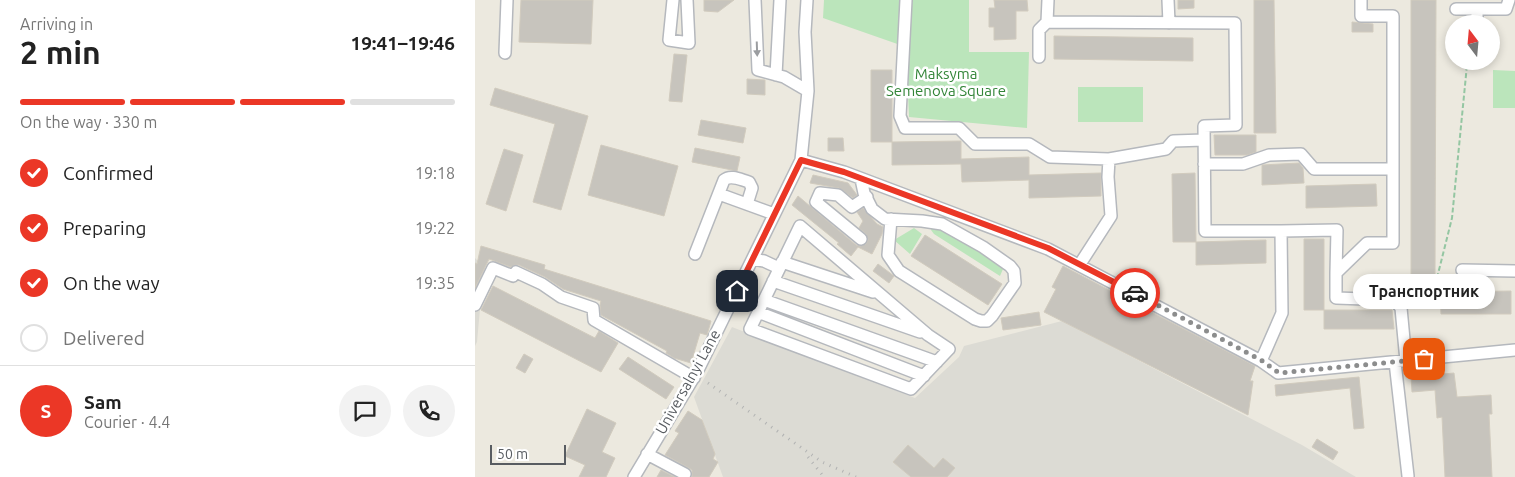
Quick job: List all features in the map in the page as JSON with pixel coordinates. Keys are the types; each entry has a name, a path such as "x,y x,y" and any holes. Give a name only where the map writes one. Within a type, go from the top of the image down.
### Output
{"street":[{"path":"505,53 507,0"},
{"path":"673,0 669,40 689,43 687,0"},
{"path":"755,0 758,70 784,77 808,90"},
{"path":"776,75 780,0"},
{"name":"Universalnyi Lane","path":"634,477 694,378 801,160 808,90 805,32 807,0"},
{"path":"906,0 900,116 905,128 959,128 975,144 1029,144 1050,157 1109,159 1166,149 1173,141 1204,140"},
{"path":"1039,57 1039,30 1047,22 1048,0"},
{"path":"1168,0 1169,22"},
{"path":"1336,273 1367,243 1393,243 1393,16 1361,16 1361,0"},
{"path":"1456,9 1510,6"},
{"path":"1477,9 1477,15"},
{"path":"1047,22 1235,23 1236,125 1204,126 1205,231 1337,230 1336,298 1394,300 1401,308 1401,362 1408,476"},
{"path":"1204,164 1243,164 1269,155 1301,154 1314,168 1392,169"},
{"path":"1080,264 1111,216 1107,176 1109,159"},
{"path":"801,160 861,179 1048,248 1261,360 1279,373 1515,350"},
{"path":"695,254 724,180 728,177 749,182 752,188 747,204"},
{"path":"861,179 872,210 885,219 891,219 942,224 983,247 1010,266 1014,271 1015,283 987,321 975,319 899,271 889,255 891,219"},
{"path":"852,207 838,195 821,193 816,202 861,239"},
{"path":"719,194 775,214"},
{"path":"842,223 852,207 867,197"},
{"path":"800,226 928,335 949,349 911,389 750,329 780,265 800,226"},
{"path":"1261,360 1282,313 1281,231"},
{"path":"753,259 879,294"},
{"path":"475,305 493,268 513,276 515,272 542,284 561,297 593,308 594,320 694,378"},
{"path":"1462,270 1515,271"},
{"path":"773,282 928,335"},
{"path":"764,300 937,362"},
{"path":"758,312 924,376"},
{"path":"647,454 685,474"}],"path":[{"path":"1401,308 1437,278 1452,218 1467,70"}],"shaded area":[{"path":"475,258 485,268 492,285 480,309 475,346"},
{"path":"1062,321 1302,445 1356,477 723,477 694,397 732,327 915,398 959,357 964,346"}],"green space":[{"name":"Maksyma Semenova Square","path":"824,0 969,0 969,52 1029,52 1027,128 909,117 906,47 823,18"},
{"path":"1493,70 1515,71 1515,108 1493,108"},
{"path":"1078,87 1143,87 1143,122 1078,122"},
{"path":"932,226 949,233 998,262 1003,269 1000,276 934,234 931,230"},
{"path":"914,228 922,234 910,254 894,240"}],"building":[{"path":"521,0 593,0 591,44 519,42"},
{"path":"704,0 734,0 718,12 704,11"},
{"path":"994,0 1027,0 1028,11 1016,11 1016,39 994,40 994,27 989,27 989,8 995,8"},
{"path":"1178,0 1194,0 1194,8 1178,9"},
{"path":"1254,0 1274,0 1276,133 1254,133"},
{"path":"1411,0 1436,0 1435,276 1411,276"},
{"path":"1352,22 1373,24 1373,32 1352,32"},
{"path":"1054,36 1193,38 1193,61 1054,59"},
{"path":"674,54 687,55 682,102 669,101"},
{"path":"871,70 892,70 892,142 871,142"},
{"path":"747,79 765,80 765,95 747,94"},
{"path":"495,88 588,116 561,210 533,202 555,124 490,105"},
{"path":"701,120 746,128 743,143 698,135"},
{"path":"1214,135 1256,135 1256,152 1247,155 1215,155"},
{"path":"828,138 843,138 844,151 828,151"},
{"path":"961,141 961,159 1029,157 1029,175 1101,173 1101,196 1029,198 1029,180 962,182 961,164 892,165 892,142"},
{"path":"601,145 678,166 664,216 588,195"},
{"path":"695,148 740,157 737,171 692,162"},
{"path":"504,149 523,155 506,211 486,204"},
{"path":"1299,163 1303,168 1304,183 1262,185 1262,165"},
{"path":"1195,173 1196,242 1173,242 1172,174"},
{"path":"813,175 848,183 857,195 853,198 839,188 810,183"},
{"path":"1376,184 1377,206 1306,208 1306,186"},
{"path":"798,196 856,245 860,246 866,244 868,240 866,234 859,228 863,221 857,212 863,208 877,224 883,227 882,234 872,254 858,247 851,256 837,244 839,243 792,205"},
{"path":"925,235 1002,284 988,305 911,256"},
{"path":"1304,239 1324,239 1324,310 1304,310"},
{"path":"1266,240 1266,263 1196,265 1196,242"},
{"path":"481,246 545,265 544,269 711,321 707,335 700,333 691,363 674,358 666,353 667,351 601,315 601,301 563,289 545,277 519,265 511,267 489,259 475,288 475,263 477,264"},
{"path":"878,264 894,276 889,283 873,271"},
{"path":"1063,266 1255,366 1250,381 1253,381 1248,415 1044,312 1056,289 1052,287"},
{"path":"493,286 595,338 599,331 618,343 601,372 481,310"},
{"path":"1511,291 1511,314 1441,314 1440,292"},
{"path":"1324,310 1392,310 1394,329 1324,329"},
{"path":"1039,312 1041,325 1003,330 1001,318"},
{"path":"524,354 533,359 525,373 516,368"},
{"path":"628,357 674,387 666,399 619,369"},
{"path":"1454,373 1457,397 1491,395 1492,414 1489,414 1492,477 1445,477 1442,417 1437,418 1435,390 1412,392 1411,377"},
{"path":"1359,377 1364,428 1354,429 1350,388 1276,396 1275,385"},
{"path":"587,409 616,423 602,452 615,458 606,477 579,477 585,465 565,456"},
{"path":"688,411 702,420 715,454 713,459 718,462 709,477 692,477 692,470 665,455 679,433 675,431"},
{"path":"1317,439 1338,452 1333,460 1312,447"},
{"path":"908,445 934,468 943,458 955,468 947,477 911,477 893,462"},
{"path":"661,470 675,477 657,477"}],"railway":[{"path":"708,383 822,462 856,477"},
{"path":"808,457 824,477"}],"way so far":[{"path":"1135,293 1261,360 1279,373 1424,359"}],"place":[{"name":"Транспортник","path":"1424,359"}],"route":[{"path":"737,291 801,160 844,172 1048,248 1135,293"}]}
